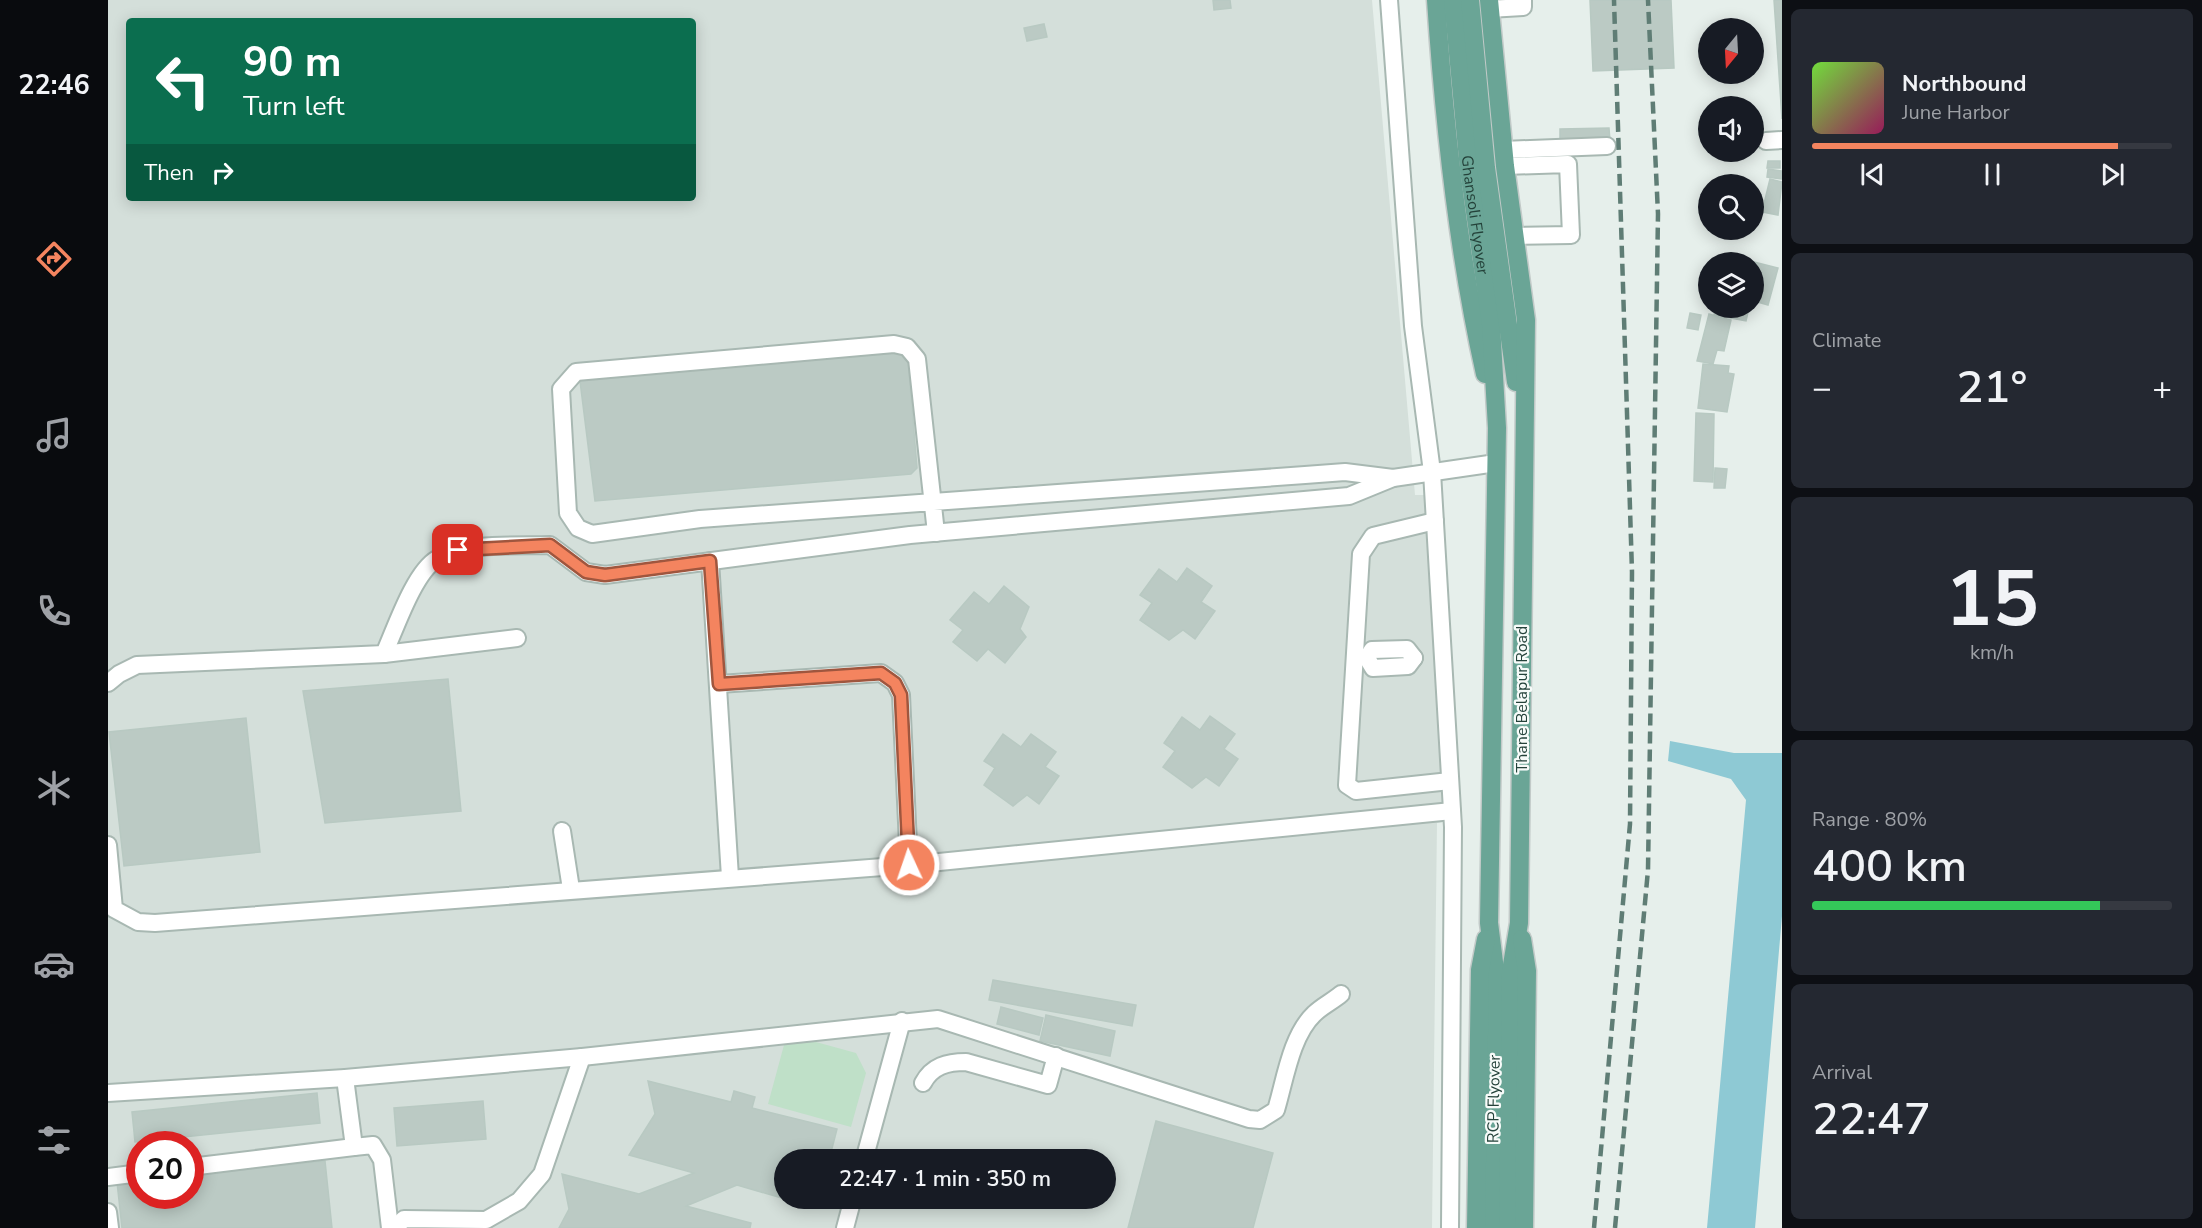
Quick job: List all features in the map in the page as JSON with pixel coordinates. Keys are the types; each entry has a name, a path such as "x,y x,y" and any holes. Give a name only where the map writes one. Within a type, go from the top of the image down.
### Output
{"main road":[{"path":"1436,0 1452,172 1472,315 1497,429"},
{"name":"Ghansoli Flyover","path":"1453,0 1469,170 1499,323 1523,428"},
{"name":"Ghansoli Flyover","path":"1470,0 1499,323 1497,429"},
{"path":"1489,5 1504,158 1526,320 1523,428"},
{"name":"Thane Belapur Road","path":"1503,970 1519,923 1523,428"},
{"name":"Thane Belapur Road","path":"1497,429 1489,923 1503,970"},
{"path":"1476,1228 1480,970 1489,923"},
{"path":"1519,923 1527,971 1524,1228"},
{"name":"RCP Flyover","path":"1491,1228 1503,970"},
{"name":"RCP Flyover","path":"1503,970 1508,1228"}],"street":[{"path":"1389,0 1413,326 1432,472 1452,811 1450,1228"},
{"path":"1489,5 1523,7 1523,0"},
{"path":"1504,158 1607,146"},
{"path":"1504,158 1568,164 1571,235 1515,236"},
{"path":"936,533 931,502 917,359 907,347 894,344 576,372 561,389 568,513 578,528 592,534 700,519 931,502 1345,472 1393,478"},
{"path":"384,654 421,576 435,559 458,550 550,545 586,572 605,575 936,533 1349,496 1393,478 1496,463"},
{"path":"1435,522 1373,536 1361,554 1360,658 1347,785 1356,791 1450,781"},
{"path":"710,561 730,877"},
{"path":"108,683 119,674 138,665 384,654 517,638"},
{"path":"1360,658 1372,668 1408,666 1414,657 1443,657"},
{"path":"719,684 881,673 895,683 901,695 909,865"},
{"path":"108,845 114,909 138,922 167,922 571,889 909,865 1452,811"},
{"path":"562,831 571,889"},
{"path":"108,1094 345,1078 582,1057 902,1021 938,1019 1249,1119 1260,1120 1276,1110 1298,1039 1306,1024 1315,1012 1341,994"},
{"path":"867,1149 902,1021"},
{"path":"923,1083 928,1074 937,1067 954,1062 966,1062 1048,1085 1056,1056"},
{"path":"393,1228 404,1219 486,1220 519,1200 542,1174 582,1057"},
{"path":"345,1078 354,1147"},
{"path":"204,1165 373,1145 382,1160 393,1228"},
{"path":"108,1177 126,1175"},
{"path":"845,1228 850,1209"},
{"path":"108,1212 110,1228"}],"shaded area":[{"path":"108,0 1372,0 1415,495 1424,495 1436,662 1443,822 1437,823 1432,1228 108,1228"}],"green space":[{"path":"787,1034 856,1053 866,1073 851,1127 768,1104"}],"water":[{"path":"1670,741 1734,753 1782,753 1782,916 1755,1228 1707,1228 1746,800 1731,779 1668,761"}],"building":[{"path":"1213,0 1230,0 1231,8 1214,10"},
{"path":"1590,0 1671,0 1674,68 1593,71"},
{"path":"1774,0 1782,0 1782,119"},
{"path":"1044,24 1047,37 1027,41 1024,28"},
{"path":"1609,128 1610,141 1560,143 1560,129"},
{"path":"1768,161 1780,161 1780,168 1767,168"},
{"path":"1768,169 1782,171 1782,179 1767,177"},
{"path":"1770,179 1782,182 1778,215 1764,212"},
{"path":"1764,264 1778,268 1768,305 1764,304"},
{"path":"1690,313 1698,314 1698,318 1700,318 1698,330 1687,328"},
{"path":"1708,318 1731,320 1724,351 1717,350 1713,364 1697,361"},
{"path":"1730,318 1747,318 1746,321"},
{"path":"900,353 908,360 917,468 911,474 595,501 580,381 584,377"},
{"path":"1703,364 1729,366 1728,373 1734,374 1727,412 1698,408"},
{"path":"1696,413 1714,414 1713,482 1694,481"},
{"path":"1715,468 1727,469 1725,488 1714,488"},
{"path":"1187,568 1212,586 1201,602 1215,611 1195,639 1183,630 1169,640 1140,620 1152,603 1140,595 1159,569 1177,582"},
{"path":"1004,586 1029,607 1020,629 1026,637 1005,663 988,649 977,661 953,642 963,630 950,620 974,592 989,604"},
{"path":"448,679 461,811 325,823 303,691"},
{"path":"1210,716 1235,734 1224,749 1238,759 1219,786 1206,777 1192,788 1163,767 1175,751 1164,743 1182,717 1200,730"},
{"path":"246,718 260,852 124,866 109,732"},
{"path":"1003,734 1021,747 1031,734 1056,752 1045,767 1059,776 1039,804 1027,795 1013,806 984,785 995,768 984,761"},
{"path":"993,980 1136,1005 1132,1026 989,1000"},
{"path":"1001,1007 1043,1018 1039,1035 997,1024"},
{"path":"1046,1015 1115,1031 1110,1056 1040,1041"},
{"path":"648,1081 731,1102 734,1091 755,1097 752,1108 837,1129 832,1149 774,1149 774,1196 737,1185 686,1206 751,1223 750,1228 559,1228 569,1209 562,1174 639,1194 694,1173 629,1155 655,1114"},
{"path":"317,1093 320,1123 204,1135 204,1131 134,1131 132,1112"},
{"path":"483,1101 486,1139 397,1146 394,1108"},
{"path":"1156,1121 1273,1153 1253,1228 1128,1228"},
{"path":"325,1161 332,1228 122,1228 117,1182 126,1181 126,1209 204,1209 204,1174"}],"railway":[{"path":"1594,1228 1630,824 1632,572 1614,0"},
{"path":"1615,1228 1648,870 1658,214 1648,0"}],"route":[{"path":"458,550 550,545 586,572 605,575 710,561 719,684 881,673 895,683 901,695 909,865"}]}
